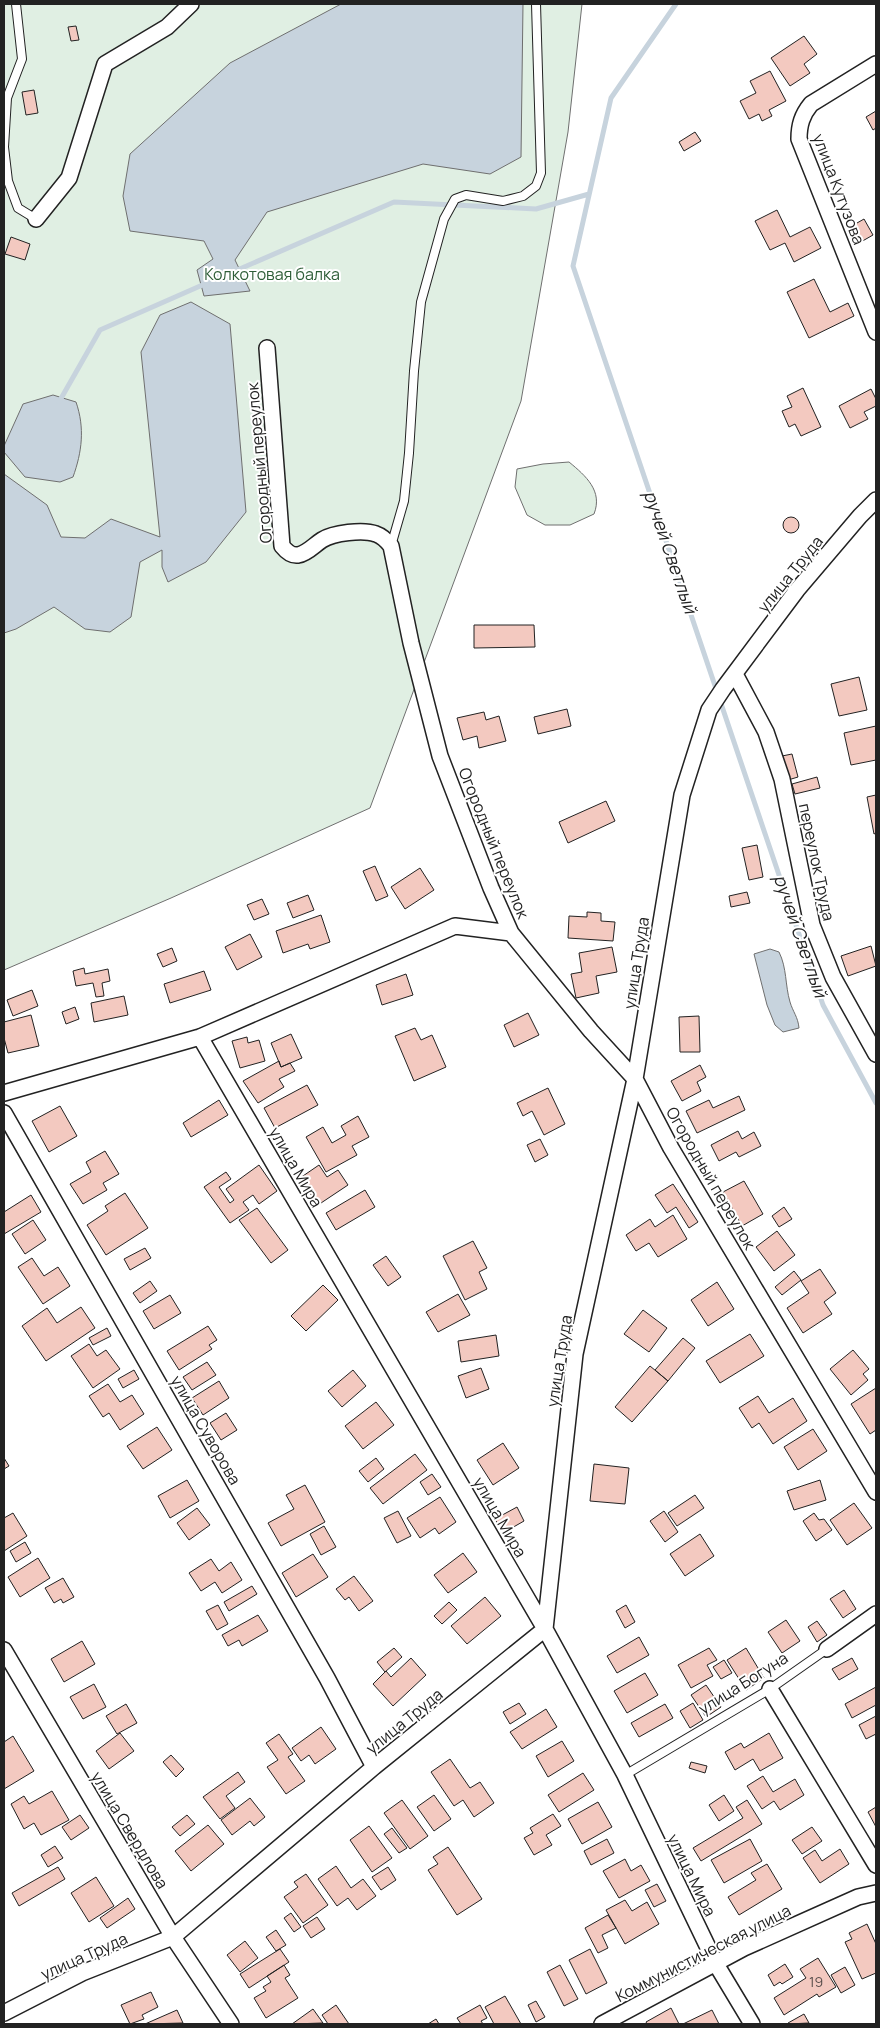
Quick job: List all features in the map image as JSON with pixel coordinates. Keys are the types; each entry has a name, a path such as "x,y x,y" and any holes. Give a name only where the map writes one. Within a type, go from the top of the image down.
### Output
{"street":[{"path":"36,219 69,178 105,64 167,27 191,4"},
{"name":"улица Кутузова","path":"876,64 811,104 799,126 799,139 803,151 871,306 876,332"},
{"name":"Огородный переулок","path":"267,348 282,546 288,554 297,555 309,551 322,540 337,534 361,532 375,533 384,538 391,546 411,643 440,756 491,888 511,933 590,1031 635,1079 671,1148 876,1492"},
{"name":"улица Труда","path":"4,2013 82,1972 173,1937 374,1768 545,1629 575,1354 635,1079 682,795 712,706 722,689 797,590 876,500"},
{"name":"переулок Труда","path":"735,674 766,732 782,779 812,925 833,976 876,1054"},
{"path":"4,1093 200,1037 455,926 511,933"},
{"name":"улица Мира","path":"200,1037 545,1629 624,1775 716,1964 752,2024"},
{"name":"улица Суворова","path":"4,1113 322,1669 374,1768"},
{"name":"улица Богуна","path":"827,1649 876,1614"},
{"name":"улица Свердлова","path":"4,1650 173,1937 231,2024"},
{"path":"770,1689 876,1866"},
{"name":"Коммунистическая улица","path":"602,2024 744,1948 858,1897 876,1892"}],"lane":[{"path":"16,4 22,59 7,98 4,147 8,181 18,208 36,219"},
{"path":"391,546 404,500 421,302 444,219 455,199 466,195 504,201 523,196 536,186 541,173 536,4"},
{"name":"улица Богуна","path":"624,1775 770,1689 827,1649"}],"green space":[{"name":"Колкотовая балка","path":"4,4 582,4 568,132 521,401 370,808 171,898 4,970"},
{"path":"569,462 587,479 595,491 596,506 594,514 570,525 545,525 527,515 515,487 517,469"}],"shaded area":[{"path":"341,4 523,4 521,157 490,174 423,164 267,212 235,260 250,291 204,296 197,270 213,259 204,241 130,231 123,196 130,154 230,63"},
{"path":"191,302 230,324 246,512 206,562 168,582 162,567 162,550 140,562 131,617 110,632 85,629 54,607 16,629 4,633 4,474 47,505 61,537 85,538 111,519 160,537 141,352 160,315"},
{"path":"53,395 76,402 81,421 79,458 73,477 60,482 25,477 4,452 4,446 23,404"},
{"path":"770,949 779,952 782,958 790,1002 799,1028 783,1032 775,1025 767,1005 754,954"}],"building":[{"path":"76,26 79,40 71,41 68,27"},
{"path":"804,36 817,54 804,64 810,73 790,86 771,58"},
{"path":"770,71 786,101 769,110 772,116 762,121 759,114 749,119 740,101 756,93 750,81"},
{"path":"34,90 38,113 26,115 22,92"},
{"path":"876,111 876,128 873,130 866,117"},
{"path":"695,132 701,141 684,151 679,142"},
{"path":"777,210 790,237 810,227 821,248 794,262 785,243 770,250 755,221"},
{"path":"864,219 873,235 859,243 850,227"},
{"path":"11,237 30,244 25,260 5,254"},
{"path":"814,279 830,312 848,303 854,316 809,338 787,292"},
{"path":"803,388 821,427 801,436 795,424 789,427 782,411 792,407 787,396"},
{"path":"871,389 876,399 876,406 864,412 868,419 850,428 839,406"},
{"path":"791,517 799,525 791,533 783,525"},
{"path":"474,625 534,625 535,647 474,648"},
{"path":"859,677 867,710 839,716 831,684"},
{"path":"567,709 571,726 538,734 534,717"},
{"path":"484,712 486,720 499,716 506,741 479,748 477,736 463,740 457,718"},
{"path":"876,726 876,760 851,765 844,733"},
{"path":"792,754 798,777 788,780 782,756"},
{"path":"817,777 820,788 795,794 792,784"},
{"path":"876,795 876,833 874,834 867,797"},
{"path":"606,801 615,821 568,843 559,822"},
{"path":"757,845 763,877 749,880 742,848"},
{"path":"375,866 388,896 376,901 363,871"},
{"path":"420,868 434,890 405,909 391,887"},
{"path":"747,892 750,903 731,907 729,896"},
{"path":"308,895 314,910 293,918 287,903"},
{"path":"262,899 269,914 254,920 247,905"},
{"path":"587,912 601,913 601,921 615,922 613,941 568,938 569,916 587,917"},
{"path":"321,915 330,942 310,949 308,944 283,953 276,931"},
{"path":"250,934 262,957 237,970 225,947"},
{"path":"871,946 876,966 848,976 841,956"},
{"path":"612,947 617,972 596,976 599,993 576,998 571,974 582,972 579,953"},
{"path":"172,948 177,961 163,967 157,954"},
{"path":"84,968 85,974 108,969 110,981 102,983 104,996 96,997 93,983 76,986 73,971"},
{"path":"204,971 211,990 170,1003 164,984"},
{"path":"406,974 413,995 382,1005 376,985"},
{"path":"32,990 38,1006 13,1016 7,1000"},
{"path":"124,996 128,1015 94,1022 91,1003"},
{"path":"75,1007 79,1019 66,1024 62,1012"},
{"path":"528,1013 539,1035 514,1047 504,1025"},
{"path":"31,1015 39,1046 8,1053 4,1038 4,1022"},
{"path":"699,1016 700,1052 680,1052 679,1017"},
{"path":"415,1028 421,1040 432,1035 446,1067 414,1081 395,1036"},
{"path":"291,1034 302,1058 281,1067 271,1043"},
{"path":"247,1037 248,1043 259,1040 265,1061 240,1068 232,1041"},
{"path":"279,1061 281,1067 290,1063 295,1071 279,1079 284,1087 258,1103 243,1081"},
{"path":"700,1065 706,1077 697,1082 701,1091 682,1101 671,1081"},
{"path":"307,1085 318,1105 275,1128 264,1108"},
{"path":"548,1088 565,1124 544,1135 532,1111 523,1116 517,1103"},
{"path":"739,1096 745,1110 697,1133 686,1111 709,1100 713,1108"},
{"path":"219,1100 228,1115 191,1137 183,1123"},
{"path":"60,1106 77,1136 49,1152 32,1121"},
{"path":"358,1116 369,1137 352,1146 357,1155 326,1172 306,1137 323,1127 332,1143 346,1135 341,1126"},
{"path":"738,1131 742,1139 754,1132 761,1146 739,1157 736,1152 719,1161 711,1145"},
{"path":"540,1139 548,1155 535,1162 527,1145"},
{"path":"105,1151 119,1174 103,1183 107,1190 83,1204 70,1184 91,1172 86,1162"},
{"path":"259,1165 277,1191 259,1204 253,1195 243,1202 249,1210 230,1223 204,1187 226,1172 231,1179 219,1187 230,1203 234,1200 226,1189"},
{"path":"319,1165 327,1177 338,1170 348,1185 318,1205 300,1178"},
{"path":"744,1181 763,1214 742,1226 723,1192"},
{"path":"673,1184 698,1222 689,1228 676,1207 667,1213 655,1195"},
{"path":"365,1190 375,1207 336,1230 326,1213"},
{"path":"125,1193 148,1228 106,1255 87,1225 108,1211 105,1206"},
{"path":"31,1195 41,1212 4,1234 4,1212"},
{"path":"784,1207 792,1219 779,1227 772,1216"},
{"path":"257,1208 288,1250 271,1263 239,1220"},
{"path":"673,1215 687,1239 658,1257 649,1243 636,1251 626,1235 650,1219 655,1227"},
{"path":"33,1220 46,1240 25,1254 12,1234"},
{"path":"777,1231 795,1255 774,1271 756,1247"},
{"path":"473,1241 487,1268 479,1272 487,1289 465,1300 443,1256"},
{"path":"145,1248 151,1258 130,1270 124,1259"},
{"path":"386,1256 401,1277 388,1286 373,1265"},
{"path":"32,1258 44,1276 58,1267 70,1286 43,1304 18,1267"},
{"path":"820,1269 836,1293 824,1302 832,1314 803,1333 787,1308 809,1293 801,1281"},
{"path":"794,1271 801,1280 782,1295 775,1287"},
{"path":"150,1281 157,1291 140,1303 133,1293"},
{"path":"717,1282 734,1309 708,1326 691,1300"},
{"path":"323,1285 338,1300 306,1331 291,1316"},
{"path":"458,1294 470,1315 438,1332 426,1312"},
{"path":"170,1295 181,1313 154,1329 143,1311"},
{"path":"81,1307 95,1328 46,1361 22,1326 47,1308 57,1323"},
{"path":"643,1310 667,1328 649,1352 624,1334"},
{"path":"208,1326 217,1340 209,1345 212,1349 179,1370 167,1351"},
{"path":"107,1328 111,1336 93,1345 89,1338"},
{"path":"750,1334 764,1356 720,1383 706,1361"},
{"path":"496,1335 499,1356 461,1362 458,1341"},
{"path":"683,1338 695,1348 668,1381 655,1370"},
{"path":"89,1344 97,1356 106,1350 120,1369 93,1388 71,1356"},
{"path":"853,1350 869,1369 863,1374 868,1380 851,1395 830,1369"},
{"path":"207,1362 216,1375 192,1390 183,1377"},
{"path":"650,1366 668,1381 632,1422 615,1407"},
{"path":"481,1368 489,1389 466,1398 458,1376"},
{"path":"134,1370 139,1379 123,1388 118,1379"},
{"path":"353,1370 366,1386 342,1407 328,1391"},
{"path":"219,1381 229,1398 203,1415 192,1398"},
{"path":"108,1384 120,1402 132,1395 144,1414 120,1430 109,1413 103,1417 89,1396"},
{"path":"876,1388 876,1430 870,1434 851,1404"},
{"path":"758,1396 769,1413 793,1398 807,1421 773,1444 759,1423 752,1428 739,1408"},
{"path":"376,1402 394,1425 363,1449 345,1426"},
{"path":"226,1413 237,1430 221,1440 210,1423"},
{"path":"157,1427 172,1450 143,1469 127,1446"},
{"path":"813,1429 827,1451 798,1470 784,1447"},
{"path":"503,1443 519,1468 493,1485 477,1460"},
{"path":"415,1454 427,1470 383,1504 370,1488"},
{"path":"4,1458 9,1466 4,1469"},
{"path":"376,1458 384,1469 368,1482 359,1471"},
{"path":"594,1464 629,1468 625,1504 590,1501"},
{"path":"432,1474 441,1487 428,1495 420,1482"},
{"path":"187,1480 199,1501 170,1518 158,1496"},
{"path":"820,1480 826,1500 794,1510 787,1491"},
{"path":"305,1485 325,1522 281,1546 268,1523 294,1509 286,1495"},
{"path":"695,1495 704,1508 677,1526 668,1513"},
{"path":"440,1497 456,1522 439,1534 435,1528 420,1538 407,1518"},
{"path":"854,1503 872,1528 847,1545 830,1520"},
{"path":"517,1507 524,1521 503,1533 495,1519"},
{"path":"197,1508 210,1525 189,1540 177,1523"},
{"path":"398,1511 411,1536 397,1543 384,1518"},
{"path":"664,1511 678,1532 665,1542 650,1521"},
{"path":"13,1513 27,1536 4,1551 4,1518"},
{"path":"814,1513 819,1520 824,1519 832,1530 816,1541 803,1521"},
{"path":"324,1526 336,1547 321,1555 310,1534"},
{"path":"700,1534 714,1556 685,1576 670,1554"},
{"path":"25,1542 31,1553 16,1562 10,1551"},
{"path":"463,1553 477,1572 448,1593 434,1575"},
{"path":"313,1554 328,1577 296,1597 282,1573"},
{"path":"38,1558 50,1578 20,1597 8,1577"},
{"path":"211,1559 219,1571 231,1562 242,1580 222,1593 215,1582 201,1591 189,1573"},
{"path":"354,1576 373,1601 359,1611 349,1597 345,1600 336,1589"},
{"path":"63,1578 74,1597 63,1603 61,1599 54,1603 45,1588"},
{"path":"252,1586 257,1594 229,1611 224,1602"},
{"path":"844,1590 856,1609 843,1618 830,1599"},
{"path":"485,1597 501,1616 467,1644 451,1626"},
{"path":"449,1602 457,1610 442,1624 434,1616"},
{"path":"218,1605 228,1624 217,1630 206,1611"},
{"path":"626,1605 635,1622 625,1628 616,1611"},
{"path":"258,1615 268,1631 242,1646 239,1640 228,1646 222,1635"},
{"path":"786,1620 800,1641 782,1653 768,1632"},
{"path":"817,1621 827,1635 817,1642 808,1627"},
{"path":"639,1637 649,1655 617,1673 607,1656"},
{"path":"82,1641 95,1664 64,1682 51,1659"},
{"path":"394,1648 402,1657 385,1672 377,1662"},
{"path":"709,1648 717,1660 707,1665 713,1676 691,1688 678,1665"},
{"path":"746,1648 764,1678 746,1690 727,1660"},
{"path":"411,1658 426,1675 393,1706 373,1684 386,1671 391,1677"},
{"path":"852,1658 858,1669 839,1680 832,1669"},
{"path":"724,1660 732,1673 721,1679 713,1667"},
{"path":"645,1673 658,1695 627,1713 614,1691"},
{"path":"94,1684 106,1707 83,1719 70,1697"},
{"path":"706,1685 721,1707 706,1717 691,1695"},
{"path":"876,1687 876,1705 852,1718 845,1704"},
{"path":"519,1703 526,1714 510,1724 503,1712"},
{"path":"693,1703 703,1720 690,1728 680,1711"},
{"path":"126,1704 137,1723 117,1734 106,1716"},
{"path":"665,1704 673,1718 639,1737 631,1723"},
{"path":"546,1709 557,1727 522,1749 510,1732"},
{"path":"876,1716 876,1734 866,1739 859,1725"},
{"path":"321,1727 336,1749 315,1764 309,1755 301,1761 292,1748"},
{"path":"120,1733 134,1751 109,1769 96,1751"},
{"path":"769,1733 783,1758 760,1771 753,1759 735,1770 725,1752 741,1743 744,1748"},
{"path":"279,1734 293,1754 288,1757 305,1781 286,1794 267,1767 278,1760 266,1743"},
{"path":"13,1736 34,1771 4,1789 4,1742"},
{"path":"562,1741 574,1761 548,1777 536,1756"},
{"path":"171,1755 184,1769 176,1777 163,1762"},
{"path":"450,1759 470,1788 480,1782 494,1803 474,1817 463,1800 454,1806 431,1772"},
{"path":"691,1762 707,1766 705,1773 689,1768"},
{"path":"238,1772 245,1782 226,1796 235,1808 220,1819 203,1797"},
{"path":"583,1773 594,1790 559,1812 548,1795"},
{"path":"763,1776 773,1792 795,1779 804,1795 780,1810 774,1801 762,1809 747,1786"},
{"path":"52,1791 69,1820 41,1835 34,1823 24,1829 11,1804 24,1796 29,1804"},
{"path":"434,1795 451,1819 434,1831 417,1807"},
{"path":"724,1795 734,1811 719,1821 709,1805"},
{"path":"250,1798 265,1817 254,1826 250,1821 232,1835 221,1820"},
{"path":"402,1800 428,1836 410,1849 384,1813"},
{"path":"747,1800 762,1824 701,1861 693,1848 743,1818 736,1807"},
{"path":"598,1802 612,1827 582,1844 568,1819"},
{"path":"876,1807 876,1827 868,1812"},
{"path":"553,1814 561,1826 546,1835 552,1845 534,1855 524,1838 533,1833 530,1828"},
{"path":"80,1815 89,1828 71,1840 62,1827"},
{"path":"187,1815 195,1824 180,1836 172,1827"},
{"path":"208,1825 224,1844 191,1871 175,1851"},
{"path":"369,1826 392,1858 372,1872 350,1840"},
{"path":"812,1827 822,1841 802,1854 792,1840"},
{"path":"392,1828 407,1848 399,1853 384,1834"},
{"path":"607,1839 614,1853 591,1865 584,1851"},
{"path":"750,1839 762,1861 724,1883 711,1860"},
{"path":"55,1846 63,1858 48,1867 41,1855"},
{"path":"448,1847 482,1899 457,1915 428,1870 438,1864 433,1857"},
{"path":"840,1849 849,1864 820,1883 803,1858 815,1850 822,1861"},
{"path":"625,1859 631,1871 641,1865 650,1881 619,1898 603,1871"},
{"path":"767,1864 782,1889 739,1915 728,1897 756,1880 751,1873"},
{"path":"336,1866 351,1888 363,1879 376,1896 357,1910 348,1898 337,1906 318,1879"},
{"path":"58,1867 65,1879 19,1906 12,1893"},
{"path":"388,1867 396,1880 381,1890 372,1877"},
{"path":"306,1874 328,1905 303,1923 284,1897 298,1887 294,1882"},
{"path":"96,1877 114,1906 89,1922 71,1893"},
{"path":"657,1884 666,1901 654,1907 645,1890"},
{"path":"128,1898 135,1909 107,1928 100,1918"},
{"path":"625,1900 632,1911 647,1902 659,1924 625,1944 606,1910"},
{"path":"291,1913 301,1927 294,1932 284,1918"},
{"path":"608,1915 616,1928 602,1935 608,1948 598,1953 585,1928"},
{"path":"317,1917 325,1929 311,1938 303,1926"},
{"path":"867,1924 876,1944 876,1973 862,1979 845,1942 852,1939 849,1933"},
{"path":"276,1930 286,1945 276,1951 266,1937"},
{"path":"245,1941 258,1958 240,1972 227,1955"},
{"path":"280,1949 289,1962 249,1988 240,1974"},
{"path":"590,1949 607,1983 586,1994 569,1960"},
{"path":"818,1958 836,1987 819,1997 817,1994 784,2015 774,1998 806,1978 800,1969"},
{"path":"785,1964 793,1977 782,1984 780,1982 774,1986 768,1975"},
{"path":"284,1965 290,1975 285,1978 298,1998 266,2018 254,1998 266,1991 263,1987 271,1982 267,1976"},
{"path":"560,1965 578,1999 564,2006 547,1972"},
{"path":"845,1967 855,1985 841,1993 831,1975"},
{"path":"151,1992 158,2007 142,2015 144,2019 130,2024 121,2005"},
{"path":"505,1996 521,2024 494,2024 485,2007"},
{"path":"536,2001 545,2017 536,2022 528,2005"},
{"path":"336,2005 349,2024 328,2024 322,2015"},
{"path":"480,2005 487,2018 481,2021 483,2024 461,2024 457,2018"},
{"path":"671,2008 679,2024 647,2024 646,2022"},
{"path":"313,2009 323,2023 292,2024"},
{"path":"177,2010 183,2023 145,2024"},
{"path":"712,2010 719,2024 683,2024"},
{"path":"804,2014 809,2023 788,2024 788,2023"},
{"path":"436,2019 439,2024 428,2024"}],"waterway":[{"name":"ручей Светлый","path":"676,4 611,98 573,266 823,1005 876,1103"},
{"path":"235,271 394,202 536,209 589,194"},
{"path":"59,402 100,330 207,283"}]}
